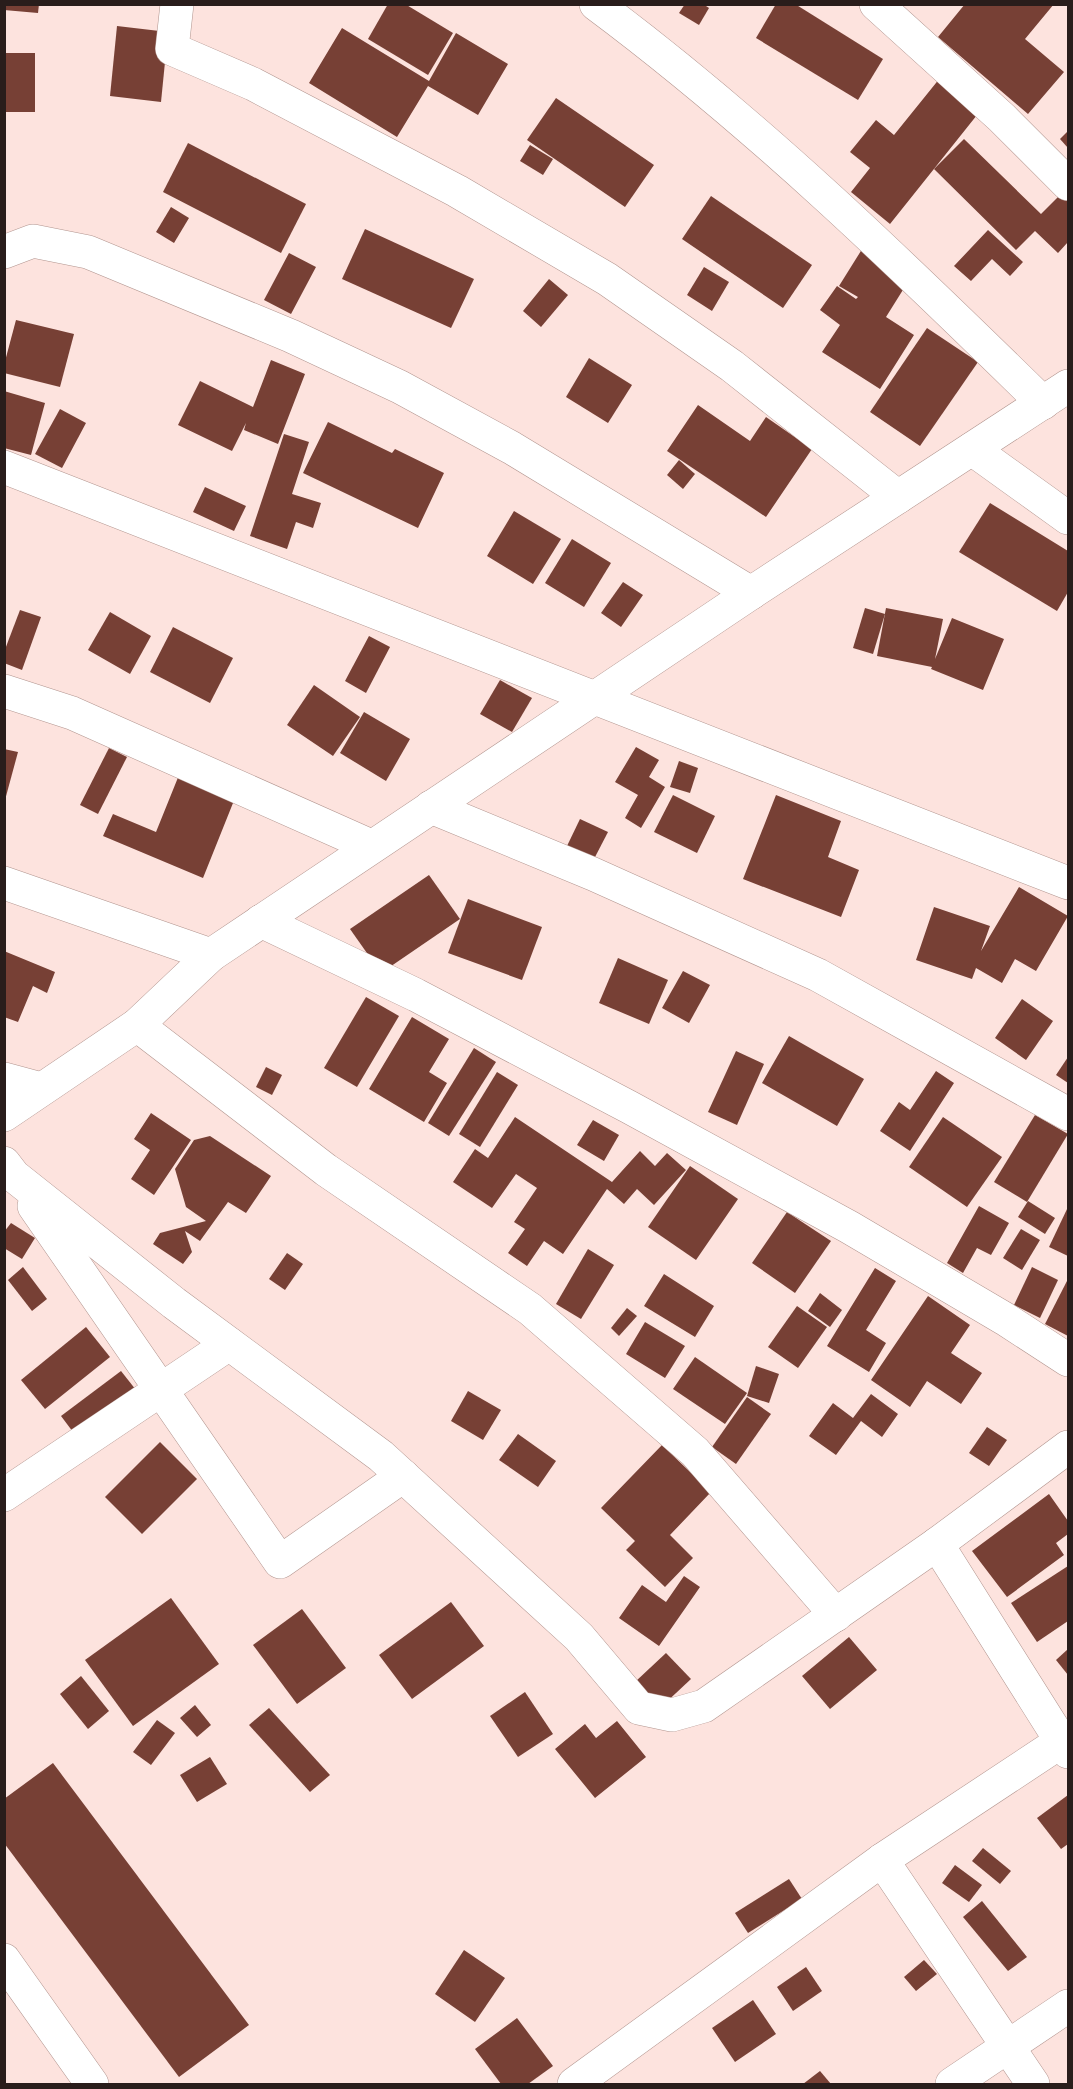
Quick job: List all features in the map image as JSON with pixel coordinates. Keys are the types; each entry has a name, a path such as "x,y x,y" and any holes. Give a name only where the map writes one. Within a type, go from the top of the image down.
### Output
{"street":[{"path":"177,4 172,49 253,84 457,191 607,279 732,366 898,497"},
{"path":"4,1115 137,1025 211,955 751,593 1056,394 912,274 768,142 596,4"},
{"path":"876,4 1002,118 1068,184"},
{"path":"4,252 33,241 88,252 291,336 400,387 512,448 751,593"},
{"path":"972,449 1068,518"},
{"path":"4,467 1068,883"},
{"path":"4,691 72,713 371,846"},
{"path":"431,807 593,873 818,975 1068,1114"},
{"path":"4,883 211,955"},
{"path":"261,921 416,995 629,1107 849,1227 1005,1319 1068,1360"},
{"path":"137,1025 326,1170 530,1309 695,1452 836,1615"},
{"path":"4,1078 41,1089"},
{"path":"9,1169 280,1562 403,1476"},
{"path":"9,1169 164,1296 381,1456 579,1637 639,1708 672,1715 704,1707 937,1545 1068,1447"},
{"path":"4,1495 229,1344"},
{"path":"578,2084 882,1860 1066,1744 937,1545"},
{"path":"882,1860 1033,2085"},
{"path":"4,1960 92,2085"},
{"path":"952,2085 1068,2006"}],"building":[{"path":"4,4 39,4 38,13 4,10"},
{"path":"388,4 405,4 453,33 428,75 368,39"},
{"path":"685,4 703,4 709,8 699,25 679,13"},
{"path":"776,4 795,4 883,59 858,100 756,38"},
{"path":"965,4 1054,4 1025,39 1064,72 1028,114 938,37"},
{"path":"117,26 168,32 161,102 110,96"},
{"path":"342,28 429,81 456,33 508,64 478,115 428,86 397,137 309,83"},
{"path":"4,53 35,53 35,112 4,112"},
{"path":"940,78 981,110 890,224 851,192 870,168 850,152 876,120 894,135"},
{"path":"556,98 654,165 625,207 527,140"},
{"path":"1068,131 1068,148 1060,139"},
{"path":"964,139 1041,214 1064,191 1068,196 1068,242 1058,253 1035,231 1016,250 934,169"},
{"path":"188,143 306,204 281,253 163,192"},
{"path":"530,145 553,159 543,175 520,161"},
{"path":"711,196 812,265 783,308 682,239"},
{"path":"171,207 189,218 174,243 156,232"},
{"path":"365,229 474,279 451,328 342,279"},
{"path":"988,230 1023,262 1010,276 992,259 971,281 954,266"},
{"path":"864,246 911,277 886,317 914,335 880,389 822,352 840,325 820,310 837,286 856,299 858,297 839,286"},
{"path":"289,253 316,267 291,314 264,300"},
{"path":"704,267 729,282 712,311 687,295"},
{"path":"549,279 568,295 541,327 523,311"},
{"path":"16,320 74,334 60,387 4,373"},
{"path":"927,328 978,362 920,446 870,412"},
{"path":"589,358 632,385 608,423 566,397"},
{"path":"271,360 305,374 278,444 244,430 246,423 232,451 178,425 200,381 253,407"},
{"path":"4,391 45,403 31,455 4,448"},
{"path":"698,405 750,441 766,417 812,449 766,517 667,451"},
{"path":"60,409 86,423 62,468 35,454"},
{"path":"328,422 392,453 395,449 444,473 418,528 303,473"},
{"path":"284,434 309,442 292,494 321,503 313,528 296,522 287,549 250,536"},
{"path":"679,460 695,474 683,489 667,475"},
{"path":"205,487 246,506 234,531 193,512"},
{"path":"990,503 1068,551 1068,592 1057,611 959,552"},
{"path":"514,511 561,539 533,584 487,556"},
{"path":"572,539 611,563 584,607 545,583"},
{"path":"623,582 643,595 621,627 601,613"},
{"path":"865,608 885,614 873,654 853,648"},
{"path":"886,608 943,619 935,659 952,618 1004,639 983,690 931,669 932,667 877,656"},
{"path":"20,610 41,617 22,670 4,663 4,652"},
{"path":"110,612 151,636 130,674 88,650"},
{"path":"173,627 233,658 210,703 150,672"},
{"path":"369,636 390,647 366,693 345,681"},
{"path":"500,680 532,698 512,732 480,714"},
{"path":"314,685 360,717 333,756 287,725"},
{"path":"364,712 410,739 386,781 340,753"},
{"path":"636,747 659,760 649,777 665,787 641,828 625,818 638,795 615,782"},
{"path":"109,748 127,757 98,814 80,805"},
{"path":"4,749 18,752 5,800 4,800"},
{"path":"679,761 698,768 690,793 670,787"},
{"path":"179,775 235,798 203,878 103,836 113,814 156,832"},
{"path":"673,795 715,816 697,853 654,832"},
{"path":"776,795 841,821 828,857 859,870 841,917 743,879"},
{"path":"580,819 608,832 594,859 567,846"},
{"path":"429,875 460,919 381,973 350,929"},
{"path":"1019,887 1068,916 1036,971 1015,959 1002,983 976,968 972,979 916,960 934,907 990,926 981,951"},
{"path":"468,899 542,927 522,980 448,953"},
{"path":"4,951 55,972 47,993 33,986 18,1022 4,1017"},
{"path":"618,958 668,980 649,1024 599,1003"},
{"path":"683,971 710,985 689,1023 662,1008"},
{"path":"366,997 399,1016 357,1087 324,1068"},
{"path":"1022,999 1053,1021 1026,1060 995,1038"},
{"path":"412,1017 449,1039 429,1072 447,1083 424,1122 369,1089"},
{"path":"789,1036 864,1079 837,1126 762,1083"},
{"path":"474,1048 496,1062 449,1136 428,1123"},
{"path":"736,1051 764,1064 737,1125 708,1112"},
{"path":"1068,1057 1068,1083 1056,1075"},
{"path":"266,1067 282,1075 272,1095 256,1087"},
{"path":"936,1071 954,1083 910,1151 880,1131 899,1102 910,1110"},
{"path":"497,1072 518,1085 480,1147 459,1134"},
{"path":"151,1113 191,1140 154,1195 131,1179 150,1150 134,1139"},
{"path":"1035,1115 1068,1134 1027,1202 994,1182"},
{"path":"515,1117 612,1182 640,1151 655,1166 667,1153 686,1170 654,1205 637,1189 624,1204 607,1189 563,1254 544,1241 527,1266 508,1253 525,1229 514,1222 537,1188 516,1174 492,1208 453,1182 475,1149 488,1158"},
{"path":"943,1117 1002,1157 967,1207 909,1167"},
{"path":"593,1120 619,1135 604,1161 577,1145"},
{"path":"210,1136 271,1176 246,1213 228,1202 200,1241 185,1231 192,1252 183,1264 153,1244 160,1233 206,1221 186,1207 175,1169 194,1140"},
{"path":"690,1166 738,1199 696,1260 648,1227"},
{"path":"1028,1201 1055,1218 1045,1234 1018,1217"},
{"path":"979,1206 1009,1223 991,1255 977,1248 963,1273 947,1263"},
{"path":"1068,1207 1068,1256 1049,1247"},
{"path":"787,1212 831,1241 795,1293 752,1263"},
{"path":"11,1223 35,1238 22,1259 4,1248 4,1232"},
{"path":"1021,1229 1040,1240 1022,1270 1003,1258"},
{"path":"588,1249 614,1265 581,1319 556,1304"},
{"path":"287,1253 303,1264 285,1290 269,1279"},
{"path":"23,1267 47,1299 32,1311 8,1280"},
{"path":"1032,1267 1058,1280 1040,1318 1014,1305"},
{"path":"875,1268 896,1281 866,1330 886,1343 869,1372 827,1346"},
{"path":"664,1274 714,1306 695,1337 644,1306"},
{"path":"1068,1279 1068,1336 1045,1324"},
{"path":"820,1293 842,1310 830,1327 808,1311"},
{"path":"928,1296 970,1325 951,1353 982,1373 961,1404 927,1381 910,1407 871,1380"},
{"path":"797,1306 827,1327 798,1368 768,1347"},
{"path":"627,1308 637,1316 619,1336 611,1328"},
{"path":"645,1322 685,1346 665,1378 626,1354"},
{"path":"86,1327 110,1357 45,1409 21,1380"},
{"path":"695,1357 747,1393 725,1424 673,1389"},
{"path":"756,1366 779,1374 769,1403 747,1396"},
{"path":"121,1371 136,1390 76,1436 61,1416"},
{"path":"468,1391 501,1410 483,1440 451,1421"},
{"path":"871,1394 898,1414 882,1437 861,1421 836,1455 809,1436 833,1403 853,1418"},
{"path":"747,1397 771,1414 736,1464 712,1447"},
{"path":"987,1427 1007,1440 989,1466 969,1453"},
{"path":"518,1434 556,1461 538,1487 499,1460"},
{"path":"160,1442 197,1479 142,1534 105,1497"},
{"path":"662,1445 711,1492 670,1535 693,1558 665,1587 626,1550 635,1541 601,1508"},
{"path":"1049,1494 1068,1521 1068,1534 1056,1543 1064,1555 1007,1597 972,1551"},
{"path":"1068,1566 1068,1621 1037,1642 1011,1603"},
{"path":"684,1576 700,1587 659,1646 619,1618 642,1585 666,1602"},
{"path":"171,1598 219,1664 133,1726 85,1660"},
{"path":"451,1602 484,1646 412,1699 379,1655"},
{"path":"302,1609 346,1668 297,1704 253,1645"},
{"path":"849,1637 877,1670 830,1709 802,1676"},
{"path":"1068,1649 1068,1675 1056,1660"},
{"path":"666,1653 691,1679 660,1708 635,1682"},
{"path":"81,1676 109,1711 88,1729 60,1694"},
{"path":"525,1692 553,1734 518,1757 490,1716"},
{"path":"195,1705 211,1725 197,1737 180,1718"},
{"path":"269,1708 330,1775 310,1792 249,1725"},
{"path":"157,1720 175,1733 151,1765 133,1752"},
{"path":"617,1721 646,1757 595,1798 555,1749 585,1724 596,1738"},
{"path":"210,1757 227,1784 197,1802 180,1775"},
{"path":"53,1763 249,2025 179,2077 4,1843 4,1799"},
{"path":"1068,1795 1068,1844 1061,1849 1037,1818"},
{"path":"983,1848 1011,1871 1000,1884 972,1861"},
{"path":"955,1865 982,1885 969,1902 942,1883"},
{"path":"789,1879 802,1899 748,1933 735,1913"},
{"path":"982,1901 1027,1957 1008,1971 963,1917"},
{"path":"464,1950 505,1978 475,2022 435,1994"},
{"path":"924,1960 937,1974 916,1991 904,1977"},
{"path":"806,1967 822,1991 793,2011 777,1987"},
{"path":"753,2000 776,2034 735,2062 712,2028"},
{"path":"517,2018 553,2066 528,2084 501,2084 475,2049"},
{"path":"820,2071 831,2084 803,2084"}]}
